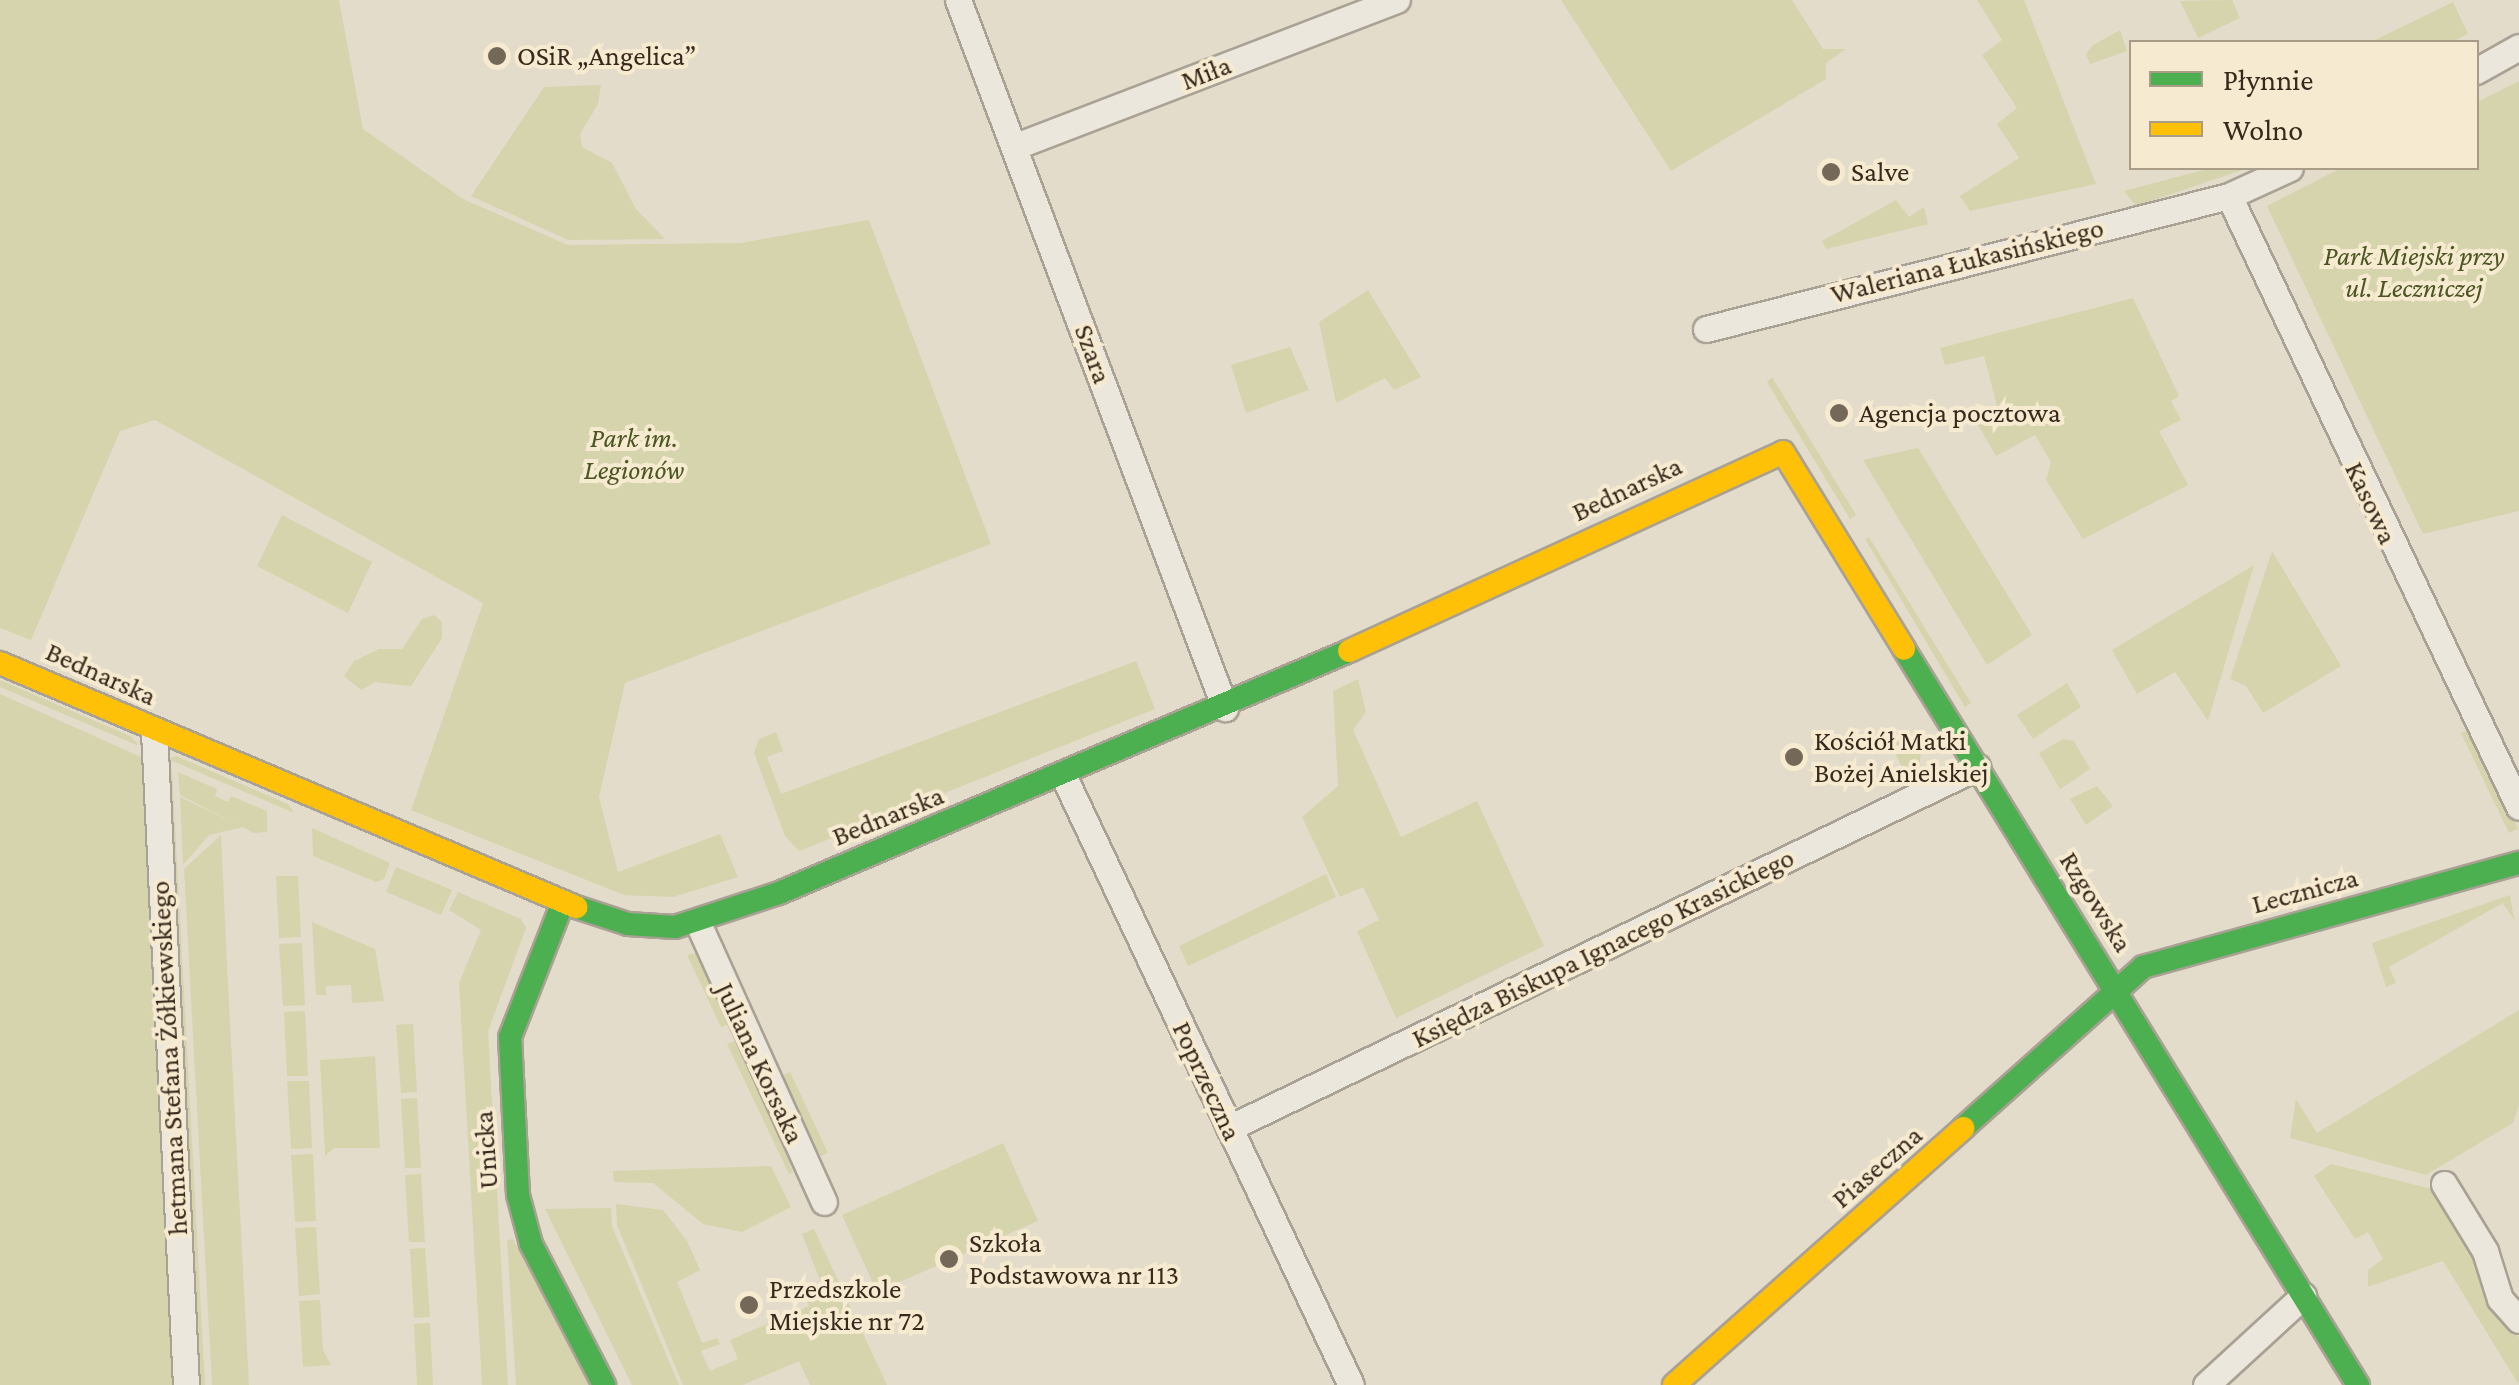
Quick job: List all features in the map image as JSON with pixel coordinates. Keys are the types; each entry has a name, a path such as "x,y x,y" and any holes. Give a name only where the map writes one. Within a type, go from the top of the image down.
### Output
{"street":[{"name":"Szara","path":"958,0 1225,708"},
{"name":"Miła","path":"1016,146 1397,0"},
{"path":"2479,69 2519,48"},
{"name":"Waleriana Łukasińskiego","path":"1706,329 2228,196 2286,170"},
{"name":"Kasowa","path":"2228,196 2519,808"},
{"name":"Bednarska","path":"0,663 562,902 636,925 698,923 1064,777 1225,708 1782,452"},
{"name":"Rzgowska","path":"1782,452 2358,1385"},
{"name":"hetmana Stefana Żółkiewskiego","path":"154,731 186,1385"},
{"name":"Księdza Biskupa Ignacego Krasickiego","path":"1229,1128 1977,767"},
{"name":"Poprzeczna","path":"1064,777 1352,1385"},
{"name":"Lecznicza","path":"2116,992 2150,964 2519,863"},
{"name":"Unicka","path":"562,902 510,1038 518,1195 530,1244 604,1385"},
{"name":"Juliana Korsaka","path":"698,923 824,1202"},
{"name":"Piaseczna","path":"1674,1385 2116,992"},
{"path":"2444,1184 2485,1251 2500,1299 2519,1320"},
{"path":"2206,1385 2304,1296"}],"green space":[{"name":"Park im. Legionów","path":"0,0 339,0 363,129 463,199 568,245 741,243 869,220 991,544 625,683 599,797 618,872 720,834 738,877 673,897 624,895 411,810 483,603 155,420 120,431 31,640 0,628"},
{"path":"1561,0 1792,0 1823,49 1846,49 1826,63 1826,79 1671,171"},
{"path":"1977,0 2024,0 2096,184 1970,211 1960,196 2019,158 1997,124 2017,108 1982,55 2002,40"},
{"path":"2232,0 2240,18 2198,38 2180,1"},
{"path":"2453,2 2468,34 2456,40 2375,40"},
{"path":"2120,30 2127,51 2090,64 2086,54 2093,45"},
{"name":"Park Miejski przy ul. Leczniczej","path":"2519,81 2519,511 2423,534 2267,206 2337,170 2479,170 2479,101"},
{"path":"601,85 598,104 580,134 582,147 612,163 636,209 665,239 568,240 471,196 544,87"},
{"path":"2203,170 2242,170 2136,206 2124,191"},
{"path":"1896,200 1909,217 1924,207 1928,224 1826,249 1822,241"},
{"path":"1368,290 1421,377 1394,390 1385,378 1336,403 1319,322"},
{"path":"2133,298 2179,396 2171,401 2181,420 2159,431 2188,485 2083,539 2046,480 2051,462 2035,435 1996,456 1971,413 1997,406 1984,356 1945,365 1940,348"},
{"path":"1290,347 1309,390 1246,413 1231,365"},
{"path":"1772,377 1856,515 1850,519 1767,382"},
{"path":"1918,448 2032,635 1987,665 1863,460"},
{"path":"282,515 372,562 348,613 257,566"},
{"path":"1869,537 1971,703 1965,707 1865,539"},
{"path":"2272,551 2341,666 2263,713 2246,686 2230,679"},
{"path":"2254,565 2208,721 2175,672 2137,694 2112,650"},
{"path":"434,615 442,622 442,638 411,686 375,682 361,690 344,676 354,661 379,649 402,649 422,619"},
{"path":"1136,661 1155,709 799,851 785,836 754,753 759,739 776,732 783,751 767,757 781,794"},
{"path":"1358,679 1366,712 1353,730 1401,837 1477,801 1544,946 1396,1018 1357,931 1379,920 1363,887 1340,897 1302,817 1338,786 1333,691"},
{"path":"0,680 130,736 139,746 0,687"},
{"path":"2067,683 2081,707 2033,739 2017,715"},
{"path":"0,694 141,757 175,1385 0,1385"},
{"path":"2472,729 2518,829 2509,833 2461,733"},
{"path":"1909,734 1921,755 1919,767 1905,774 1890,742"},
{"path":"2063,739 2074,741 2090,769 2060,789 2039,753"},
{"path":"176,756 288,804 294,813 168,759"},
{"path":"166,767 172,770 205,1385 199,1385"},
{"path":"178,772 217,789 215,796 228,802 231,796 267,811 267,832 254,833 180,795"},
{"path":"2097,786 2113,806 2086,825 2070,799"},
{"path":"180,797 243,827 209,835 183,865"},
{"path":"312,828 390,863 384,879 376,882 313,856"},
{"path":"221,835 249,1385 212,1385 184,869"},
{"path":"396,867 452,890 441,915 386,892"},
{"path":"1326,874 1336,897 1188,966 1179,946"},
{"path":"276,876 298,876 301,937 279,938"},
{"path":"458,892 521,919 526,928 488,1031 508,1385 482,1385 459,983 481,930 449,910"},
{"path":"2510,895 2514,920 2503,903 2389,967 2396,983 2386,987 2372,943"},
{"path":"312,922 375,949 384,1001 352,1003 351,985 326,986 326,995 316,995"},
{"path":"302,943 305,1005 283,1006 279,944"},
{"path":"701,952 732,1023 721,1027 687,955"},
{"path":"2519,1010 2519,1105 2513,1123 2426,1175 2290,1138 2296,1099 2317,1133"},
{"path":"305,1011 308,1076 287,1076 284,1012"},
{"path":"413,1024 417,1092 401,1093 396,1025"},
{"path":"741,1039 793,1172 789,1174 727,1044"},
{"path":"375,1056 380,1148 334,1148 325,1156 320,1060"},
{"path":"790,1072 828,1153 814,1159 776,1079"},
{"path":"287,1081 309,1081 312,1148 291,1149"},
{"path":"417,1098 421,1168 405,1168 401,1099"},
{"path":"1003,1143 1038,1221 877,1292 842,1215"},
{"path":"313,1154 316,1221 295,1222 291,1155"},
{"path":"2331,1164 2436,1190 2475,1253 2488,1308 2519,1337 2519,1385 2443,1261 2368,1287 2368,1270 2383,1259 2368,1232 2355,1239 2314,1176"},
{"path":"771,1166 791,1207 742,1232 703,1224 653,1183 614,1182 613,1171"},
{"path":"421,1174 425,1242 409,1242 405,1175"},
{"path":"616,1204 663,1210 687,1241 700,1270 677,1282 702,1343 717,1338 720,1344 701,1351 710,1371 738,1359 730,1340 809,1306 805,1294 823,1288 802,1234 814,1229 887,1385 810,1385 799,1361 743,1385 683,1385 617,1225"},
{"path":"611,1208 612,1226 679,1385 632,1385 545,1209"},
{"path":"316,1227 320,1294 299,1296 295,1228"},
{"path":"513,1239 589,1385 516,1385 507,1240"},
{"path":"425,1248 430,1317 414,1318 410,1249"},
{"path":"320,1300 323,1350 331,1365 303,1367 299,1301"},
{"path":"430,1323 433,1385 417,1385 414,1324"}],"traffic: fast":[{"path":"1904,649 2358,1385"},
{"path":"576,907 628,924 675,927 779,893 1349,651"},
{"path":"1963,1128 2143,967 2519,863"},
{"path":"563,902 510,1037 518,1195 531,1244 604,1385"}],"traffic: slow":[{"path":"1349,651 1783,452 1904,649"},
{"path":"0,663 576,907"},
{"path":"1674,1385 1963,1128"}],"place":[{"name":"OSiR „Angelica”","path":"497,56"},
{"name":"Salve","path":"1831,172"},
{"name":"Agencja pocztowa","path":"1839,413"},
{"name":"Kościół Matki Bożej Anielskiej","path":"1794,757"},
{"name":"Szkoła Podstawowa nr 113","path":"949,1259"},
{"name":"Przedszkole Miejskie nr 72","path":"749,1305"}]}
